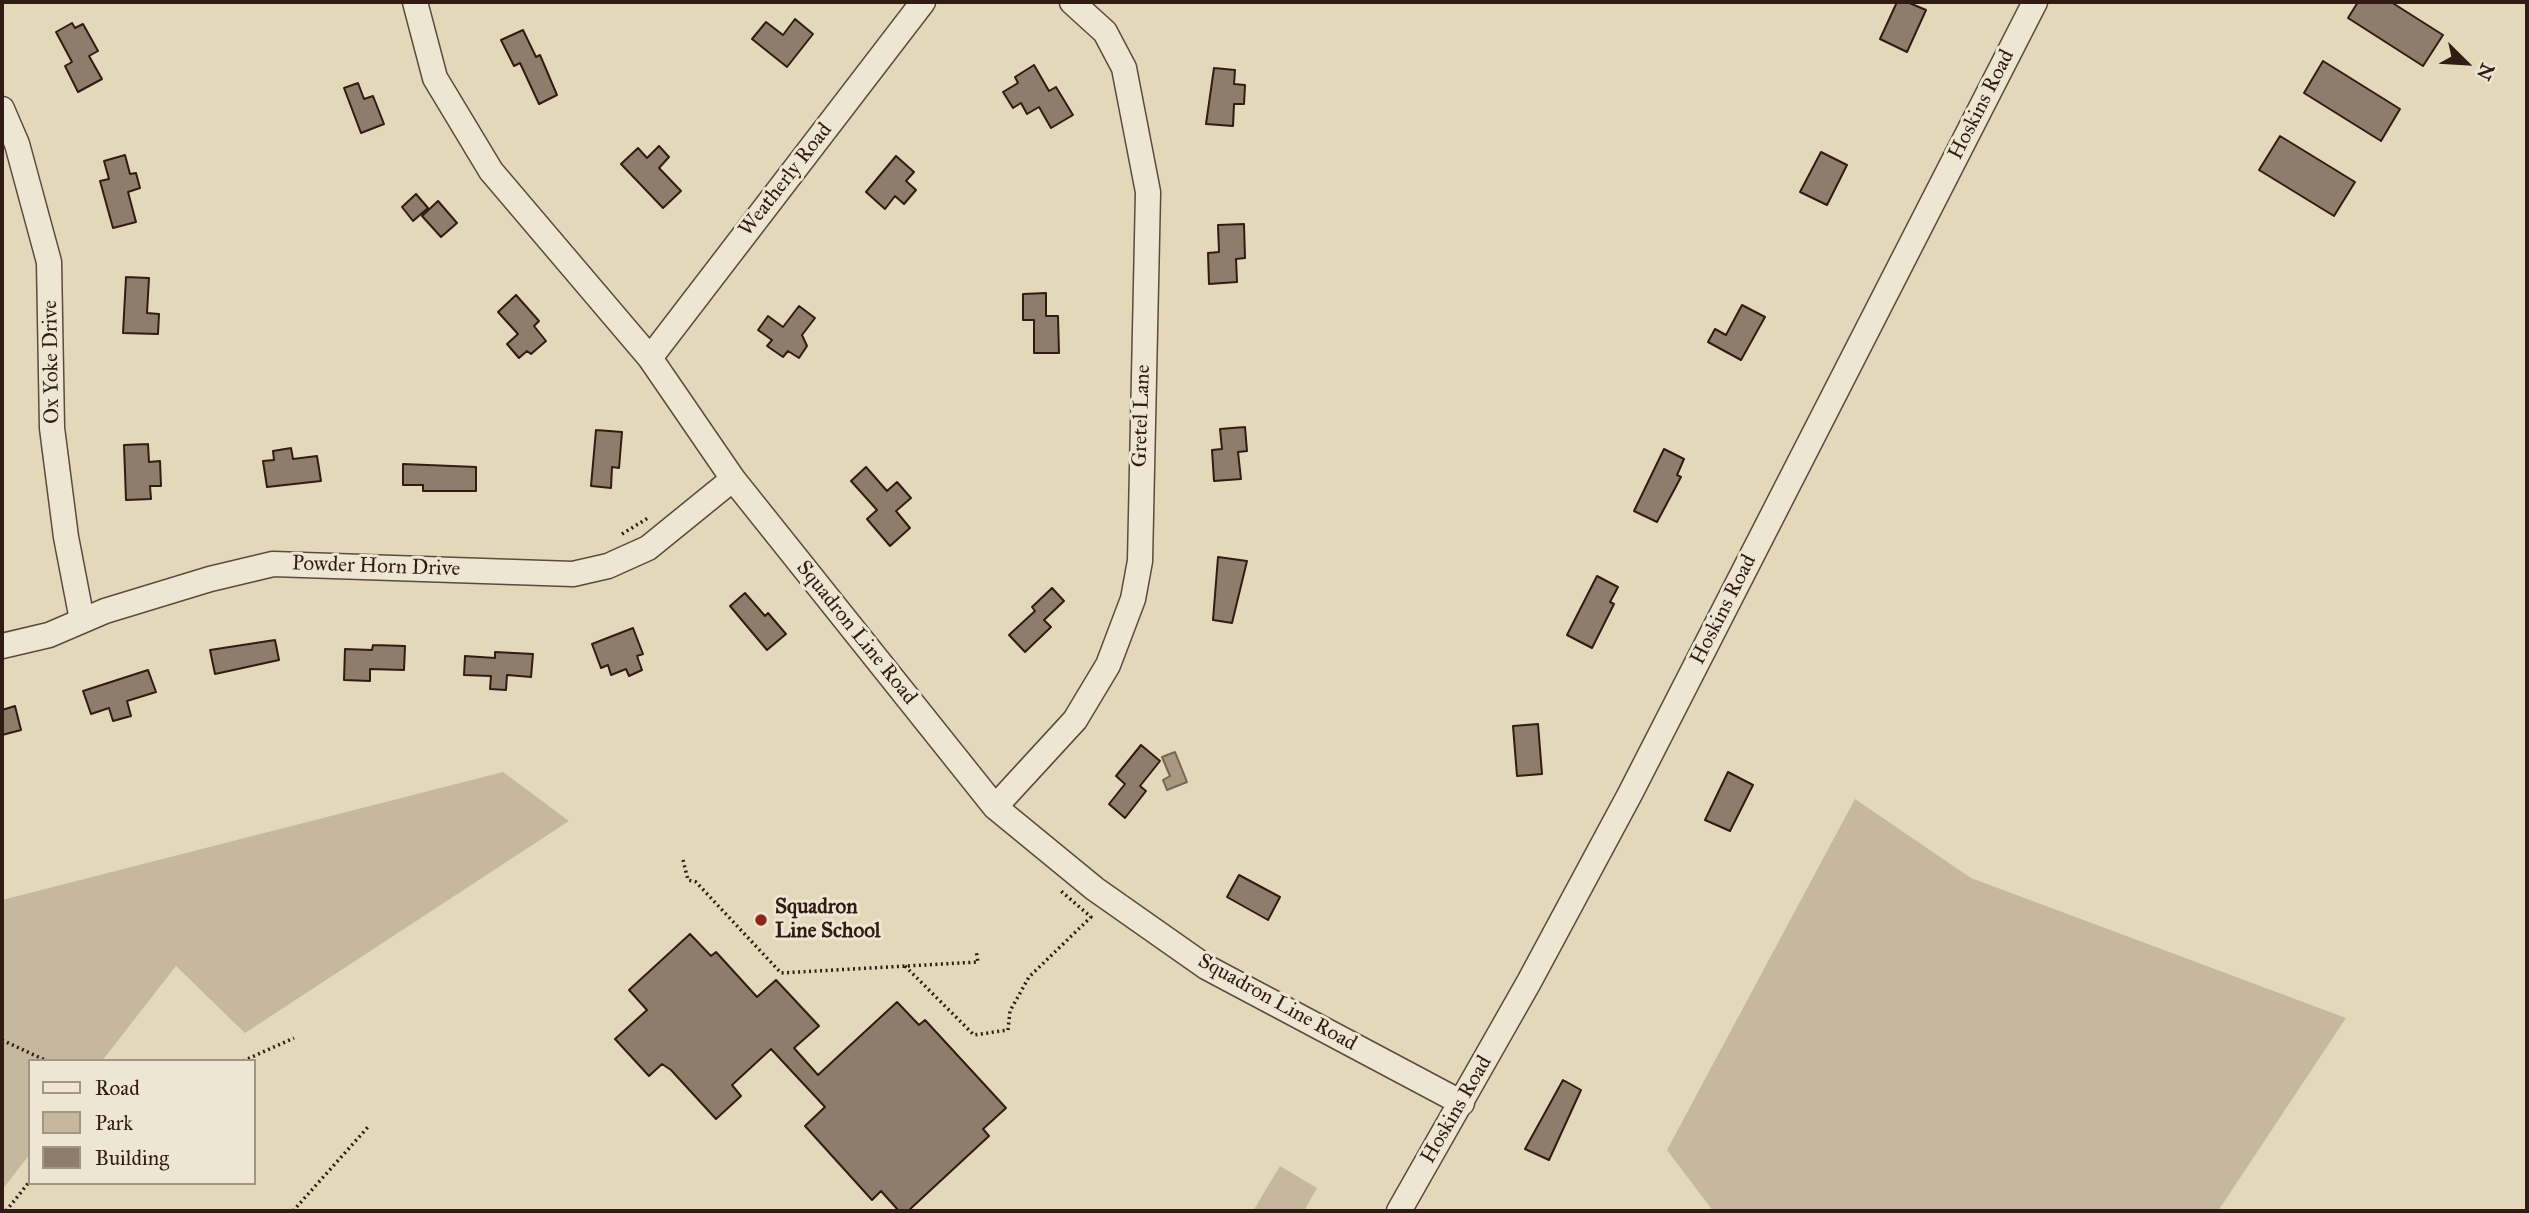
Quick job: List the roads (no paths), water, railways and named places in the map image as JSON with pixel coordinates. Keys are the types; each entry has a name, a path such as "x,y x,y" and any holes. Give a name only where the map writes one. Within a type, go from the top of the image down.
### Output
{"street":[{"name":"Squadron Line Road","path":"415,2 435,78 491,171 650,358 733,479 995,807 1095,889 1206,967 1462,1103"},
{"name":"Weatherly Road","path":"650,358 923,2"},
{"name":"Gretel Lane","path":"995,807 1075,720 1108,665 1133,599 1140,561 1148,192 1125,68 1105,32 1072,2"},
{"name":"Hoskins Road","path":"1399,1211 1462,1103 1630,794 2035,2"},
{"name":"Ox Yoke Drive","path":"2,109 17,144 49,262 52,428 66,537 82,620"},
{"name":"Powder Horn Drive","path":"2,646 49,635 82,620 210,579 273,564 573,575 608,566 648,548 733,479"}],"place":[{"name":"Squadron Line School","path":"761,920"}]}
